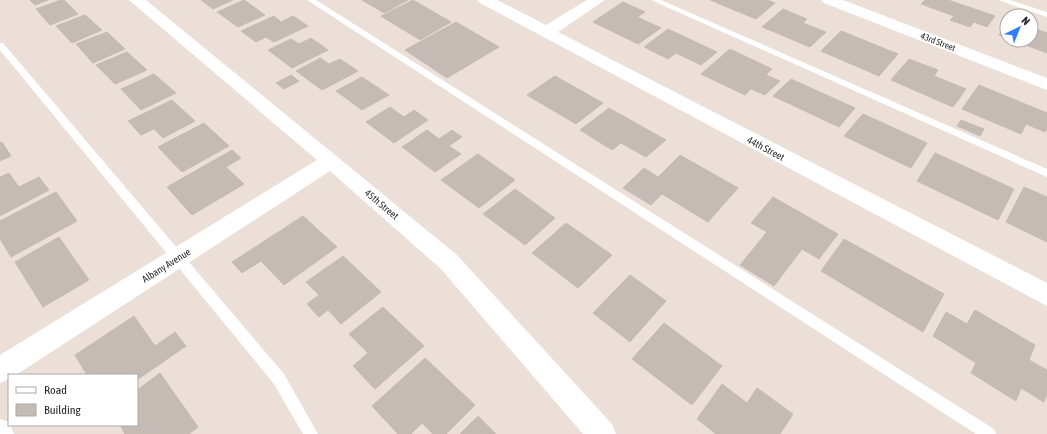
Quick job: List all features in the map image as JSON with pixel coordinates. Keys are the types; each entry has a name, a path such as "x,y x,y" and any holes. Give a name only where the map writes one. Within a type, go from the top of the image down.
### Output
{"street":[{"name":"45th Street","path":"137,0 331,161 449,262 602,434"},
{"name":"44th Street","path":"485,0 1047,295"},
{"path":"547,32 597,0"},
{"name":"43rd Street","path":"828,0 1047,84"},
{"name":"Albany Avenue","path":"0,370 331,161"}],"lane":[{"path":"312,0 989,434"},
{"path":"655,0 1047,173"},
{"path":"1002,0 1047,15"},
{"path":"0,45 279,379 311,434"}],"building":[{"path":"30,0 48,0 35,5"},
{"path":"64,0 78,14 50,25 36,9"},
{"path":"201,0 233,0 213,9"},
{"path":"244,0 265,15 238,27 217,12"},
{"path":"362,0 408,0 384,13"},
{"path":"413,0 451,22 420,40 381,16"},
{"path":"710,0 767,0 775,3 756,19"},
{"path":"925,0 948,0 995,16 987,27 974,22 970,27 950,20 954,16 921,4"},
{"path":"623,2 645,12 637,17 661,28 638,44 593,22"},
{"path":"783,9 807,19 803,23 826,32 810,47 762,27"},
{"path":"85,15 102,30 72,43 56,26"},
{"path":"274,16 281,22 293,16 308,26 274,42 266,37 256,42 241,31"},
{"path":"456,22 499,47 447,78 405,50"},
{"path":"668,29 717,52 701,65 676,53 668,59 644,47"},
{"path":"1039,30 1047,33 1047,53 1034,48 1039,48"},
{"path":"841,31 898,54 879,76 821,51"},
{"path":"107,32 125,49 93,63 76,44"},
{"path":"311,38 328,50 292,68 268,50 291,39 299,44"},
{"path":"730,49 772,69 766,75 780,81 765,95 751,89 745,95 701,74"},
{"path":"127,52 147,70 115,84 96,65"},
{"path":"320,58 329,64 340,59 358,71 322,90 296,71"},
{"path":"909,59 938,70 934,76 966,89 953,107 891,80"},
{"path":"154,74 176,93 141,110 121,89"},
{"path":"291,75 299,81 284,89 276,83"},
{"path":"555,76 603,103 576,124 527,95"},
{"path":"362,77 389,95 362,110 336,91"},
{"path":"791,79 855,108 839,127 773,96"},
{"path":"979,85 1047,113 1047,128 1045,132 1026,124 1021,134 962,109"},
{"path":"172,100 195,121 163,138 154,129 141,135 128,121"},
{"path":"390,107 404,117 414,110 428,120 394,143 366,122"},
{"path":"609,108 666,140 646,157 621,143 612,150 580,130"},
{"path":"863,114 927,143 911,168 844,136"},
{"path":"961,120 984,129 980,136 957,126"},
{"path":"204,123 229,146 182,172 158,147"},
{"path":"427,130 439,139 452,130 462,137 449,146 461,154 435,172 402,147"},
{"path":"2,142 11,156 0,161 0,143"},
{"path":"232,150 241,158 226,167 244,184 192,215 167,187"},
{"path":"935,153 1014,189 998,220 917,181"},
{"path":"478,154 515,180 479,208 441,180"},
{"path":"680,155 738,188 708,222 662,194 651,205 623,188 644,168 658,177"},
{"path":"9,173 19,187 39,177 49,190 0,216 0,177"},
{"path":"1024,187 1047,197 1047,242 1006,222"},
{"path":"515,189 555,218 525,245 483,214"},
{"path":"56,192 77,221 11,257 0,239 0,221"},
{"path":"773,197 838,234 819,259 802,249 774,286 740,265 767,232 751,223"},
{"path":"303,216 337,247 284,285 261,261 242,273 232,262"},
{"path":"566,223 612,255 578,288 532,253"},
{"path":"59,237 89,280 43,307 15,262"},
{"path":"844,239 944,294 923,332 821,271"},
{"path":"343,256 381,292 341,324 328,310 319,317 307,304 319,295 306,282"},
{"path":"630,275 666,301 630,342 593,313"},
{"path":"383,307 424,346 375,389 353,366 368,353 349,334"},
{"path":"975,310 1035,345 1029,360 1047,370 1047,394 1044,402 1021,388 1016,401 971,373 976,363 933,336 946,312 967,324"},
{"path":"134,316 155,346 175,332 186,346 138,379 138,374 86,374 75,355"},
{"path":"664,323 722,366 692,405 632,359"},
{"path":"425,358 475,405 446,434 433,434 422,423 411,434 398,434 372,406"},
{"path":"160,373 198,427 189,434 125,434 121,426 138,426 138,389"},
{"path":"722,384 747,403 757,388 793,414 780,434 716,434 697,419"},
{"path":"478,416 496,434 460,434"}]}
